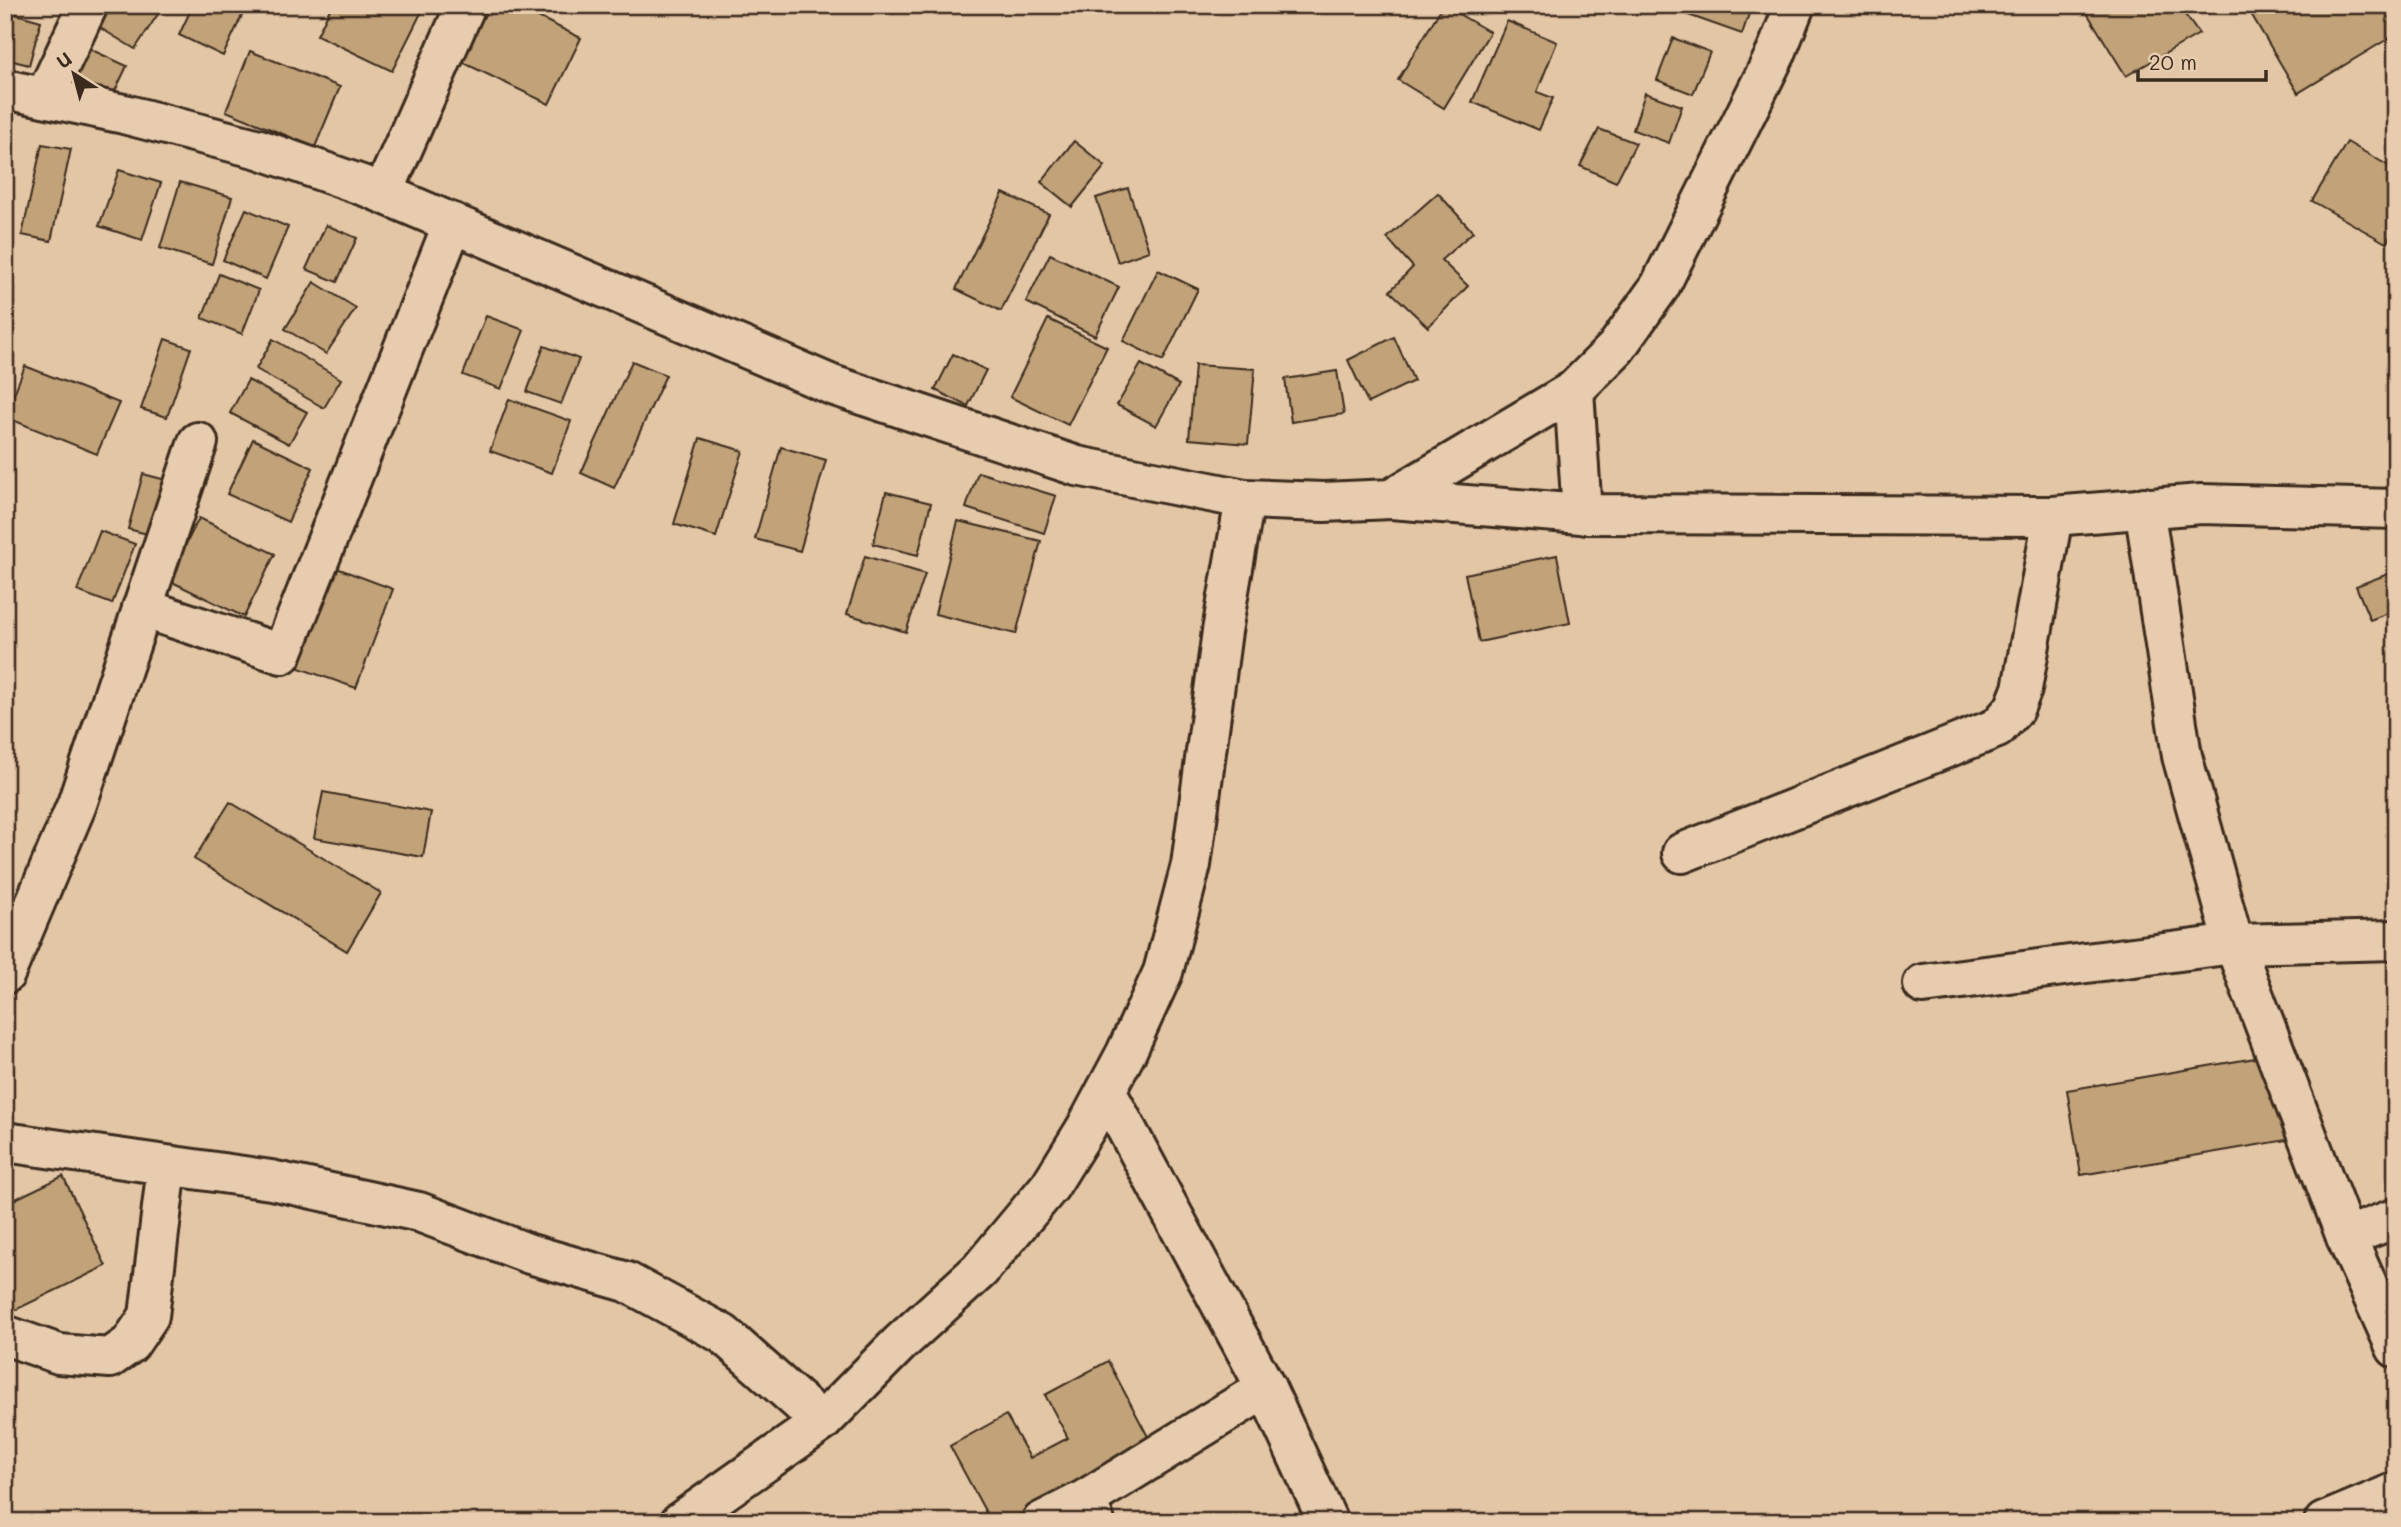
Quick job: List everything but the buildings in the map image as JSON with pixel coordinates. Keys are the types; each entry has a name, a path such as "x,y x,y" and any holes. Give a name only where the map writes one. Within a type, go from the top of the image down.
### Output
{"street":[{"path":"45,97 88,5"},
{"path":"383,193 466,5"},
{"path":"1391,499 1574,390 1616,348 1660,286 1776,53 1795,5"},
{"path":"5,89 259,149 383,193 832,385 1077,466 1245,499 1324,502 1391,499 1582,514 2053,516 2201,504 2396,509"},
{"path":"142,608 282,654 453,223"},
{"path":"1574,390 1582,514"},
{"path":"5,974 14,931 76,804 198,442"},
{"path":"680,1522 822,1422 900,1343 980,1270 1050,1186 1106,1091 1163,972 1191,865 1222,631 1245,499"},
{"path":"2144,507 2182,756 2234,944 2346,1237 2396,1348"},
{"path":"1682,852 1997,728 2014,709 2022,689 2053,516"},
{"path":"1923,984 2234,944 2396,940"},
{"path":"1106,1091 1266,1388 1328,1522"},
{"path":"5,1142 271,1180 419,1212 530,1254 626,1282 723,1334 822,1422"},
{"path":"5,1335 59,1354 110,1358 130,1344 149,1316 167,1166"},
{"path":"2346,1237 2396,1218"},
{"path":"1041,1522 1090,1511 1266,1388"},
{"path":"2325,1522 2396,1492"}]}
